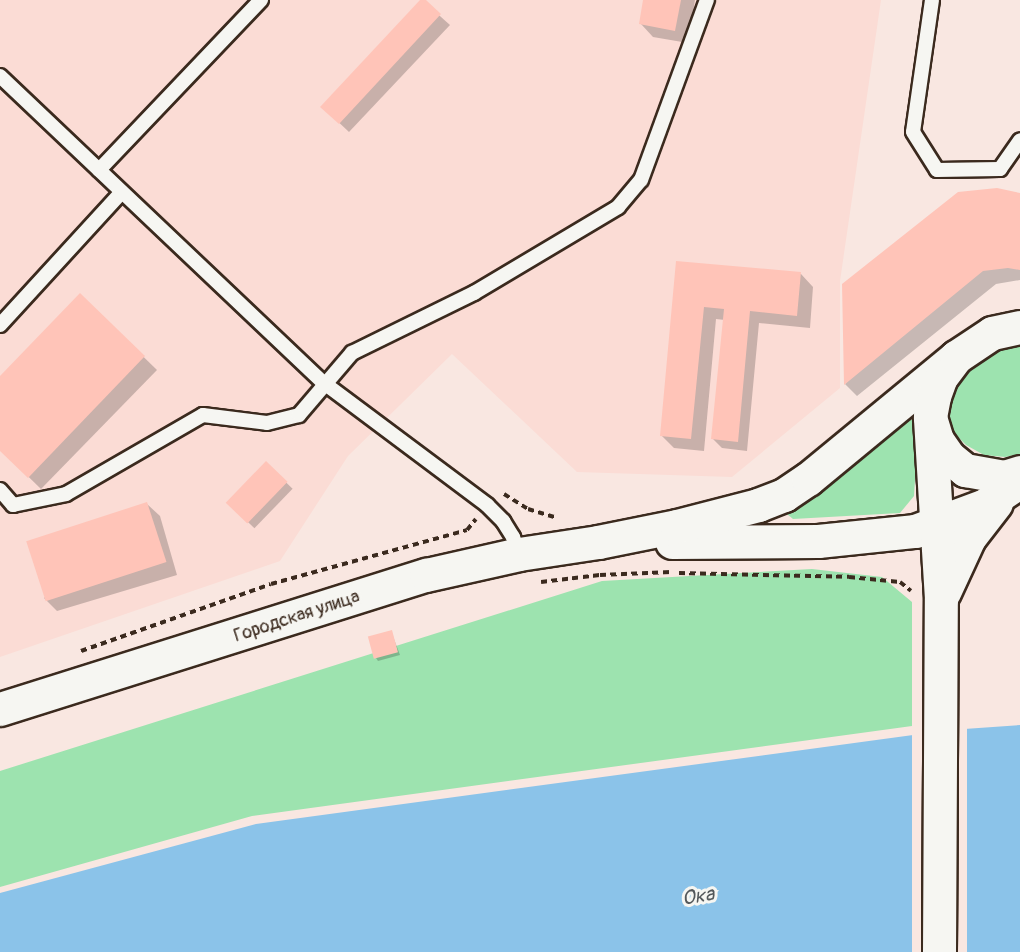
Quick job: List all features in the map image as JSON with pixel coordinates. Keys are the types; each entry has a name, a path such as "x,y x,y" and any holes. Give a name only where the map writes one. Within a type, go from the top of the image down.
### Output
{"main road":[{"path":"598,542 724,516 784,495 808,479 956,357 992,333 1020,327"},
{"path":"932,604 937,525 930,417 941,377 956,357"},
{"path":"930,417 937,440 949,457 965,470 1004,477 1015,482"},
{"path":"598,542 818,541 884,536 937,525 985,506 1015,482"},
{"path":"932,604 969,538 1015,482"},
{"path":"818,541 883,546 919,560 931,572 939,952"},
{"name":"Городская улица","path":"0,709 426,575 519,554 598,542"}],"lane":[{"path":"99,170 261,0"},
{"path":"0,490 13,505 66,494 203,415 267,423 298,415 352,353 474,293 618,207 641,180 708,0"},
{"path":"932,0 913,132 937,170 1000,169 1020,140"},
{"path":"0,76 324,383 487,505 503,521 519,554"},
{"path":"2,321 122,192"}],"path":[{"path":"538,582 600,575 668,572 849,577 900,582 932,604"}],"shaded area":[{"path":"0,0 881,0 840,281 840,388 732,477 577,472 452,354 348,456 280,561 0,657"}],"green space":[{"path":"1020,343 1020,454 1005,457 984,455 966,445 953,432 948,412 952,390 970,366 997,348"},
{"path":"900,416 913,420 918,430 914,496 900,513 793,519 787,514 791,505"},
{"path":"812,569 882,577 912,602 912,726 252,816 0,887 0,771 602,581"}],"water":[{"name":"Ока","path":"1020,725 1020,952 0,952 0,893 256,824 950,730"}],"pier":[{"path":"912,726 967,726 967,952 912,952"}],"building":[{"path":"420,0 426,0 441,14 339,124 320,107"},
{"path":"643,0 681,0 675,31 639,24"},
{"path":"997,188 1020,193 1020,270 1008,268 983,271 844,385 842,284 958,192"},
{"path":"676,261 801,272 797,316 750,311 738,442 711,439 724,309 704,307 691,439 660,436"},
{"path":"80,293 145,356 28,478 0,451 0,376"},
{"path":"266,461 288,482 247,524 226,503"},
{"path":"147,502 166,562 46,601 26,541"},
{"path":"392,630 398,652 374,659 368,636"}]}
